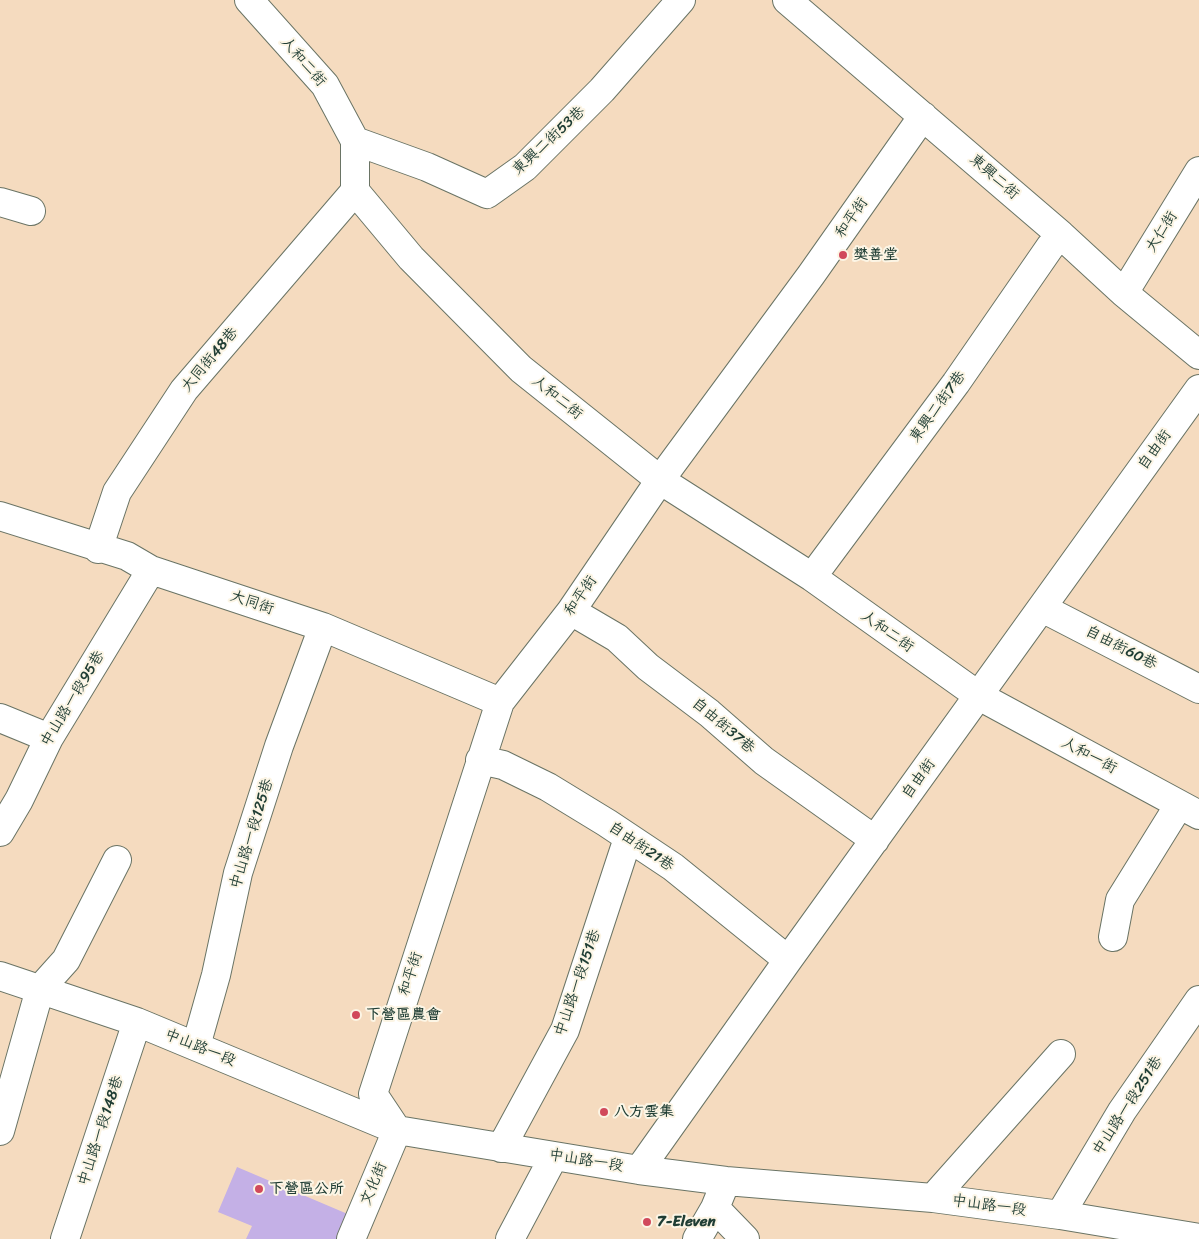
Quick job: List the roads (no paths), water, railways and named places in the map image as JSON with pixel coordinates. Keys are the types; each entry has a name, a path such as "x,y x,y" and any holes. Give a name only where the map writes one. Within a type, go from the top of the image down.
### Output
{"street":[{"name":"人和二街","path":"249,0 325,85 355,141 355,191 411,258 521,369 660,480 812,577 979,696"},
{"name":"東興二街53巷","path":"355,141 427,167 487,194 525,167 602,90 681,0"},
{"name":"東興二街","path":"787,0 1061,235 1124,293 1199,355"},
{"name":"和平街","path":"397,1130 373,1094 500,702 571,611 660,480 811,275 923,116"},
{"name":"大仁街","path":"1124,293 1199,171"},
{"name":"大同街48巷","path":"98,549 117,492 184,390 355,191"},
{"path":"0,202 31,211"},
{"name":"東興二街7巷","path":"812,577 956,383 1050,247 1061,235"},
{"name":"自由街","path":"639,1170 1199,389"},
{"name":"大同街","path":"0,516 98,549 127,556 151,570 323,627 500,702"},
{"name":"中山路一段95巷","path":"0,832 19,800 49,738 151,570"},
{"name":"自由街60巷","path":"1042,608 1199,689"},
{"name":"自由街37巷","path":"571,611 617,638 648,668 709,714 764,761 876,840"},
{"name":"中山路一段125巷","path":"196,1046 216,975 238,873 278,746 323,627"},
{"name":"人和一街","path":"979,696 1189,810"},
{"path":"0,718 49,738"},
{"name":"自由街21巷","path":"480,760 503,765 548,787 628,838 672,867 788,960"},
{"path":"1113,937 1120,900 1189,810"},
{"name":"中山路一段151巷","path":"501,1148 565,1030 628,838"},
{"path":"0,1131 40,989 66,960 117,860"},
{"name":"中山路一段","path":"0,976 137,1022 397,1130 639,1170 726,1180 932,1198 1060,1215 1197,1238"},
{"name":"中山路一段251巷","path":"1060,1215 1122,1111 1199,1000"},
{"name":"中山路一段148巷","path":"65,1239 137,1022"},
{"path":"932,1198 1061,1054"},
{"name":"文化街","path":"351,1239 397,1130"},
{"path":"510,1239 554,1156"},
{"path":"697,1239 715,1208 726,1180"},
{"path":"715,1208 745,1239"}],"place":[{"name":"樊善堂","path":"843,255"},
{"name":"下營區農會","path":"356,1015"},
{"name":"八方雲集","path":"604,1112"},
{"name":"下營區公所","path":"259,1189"},
{"name":"7-Eleven","path":"647,1222"}]}
